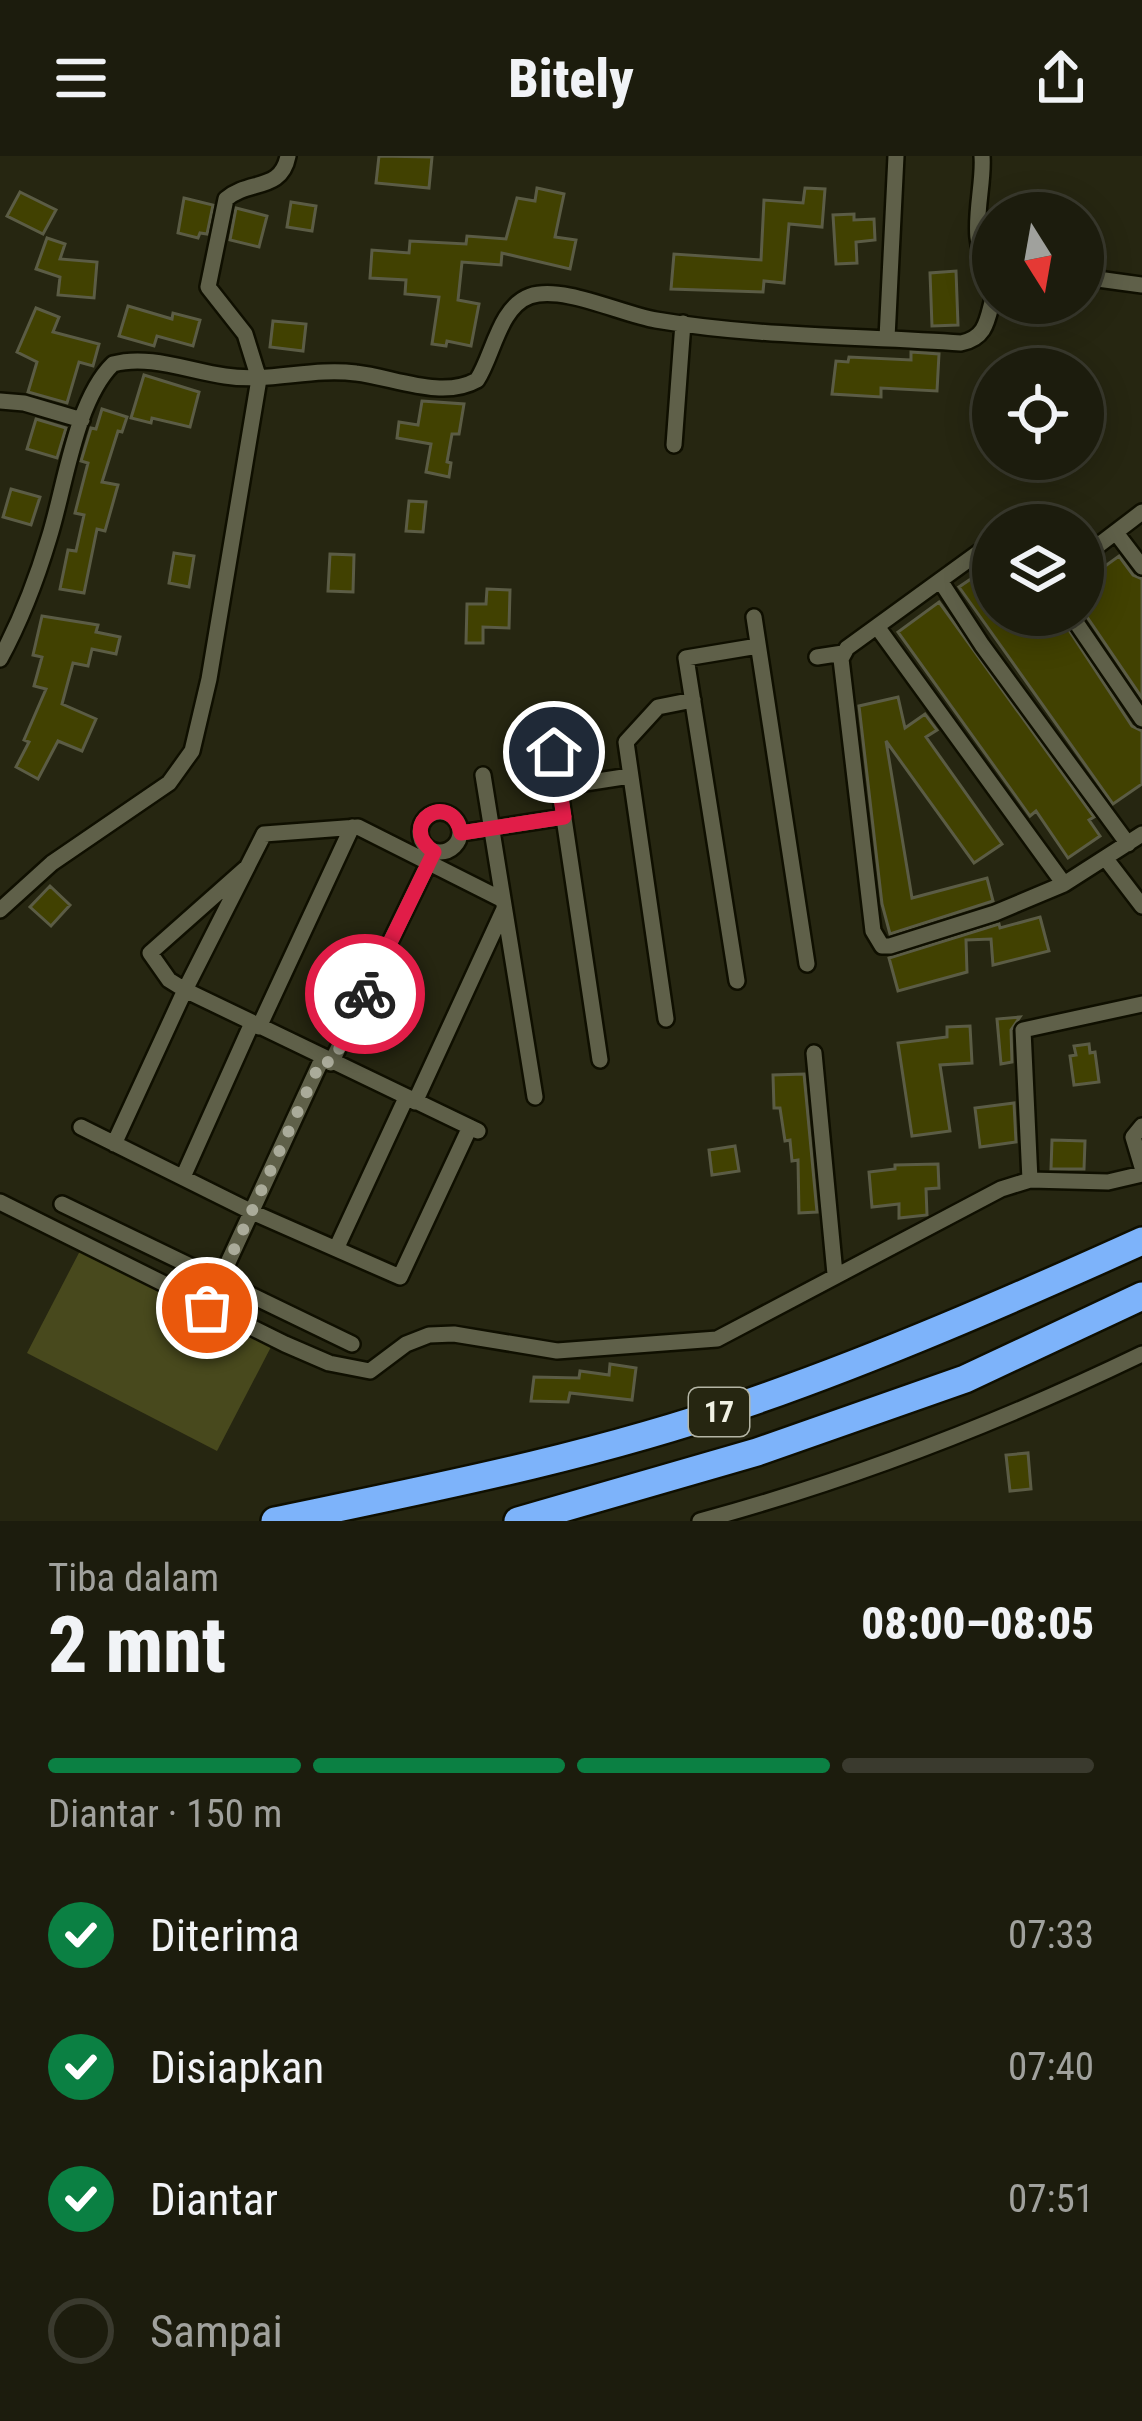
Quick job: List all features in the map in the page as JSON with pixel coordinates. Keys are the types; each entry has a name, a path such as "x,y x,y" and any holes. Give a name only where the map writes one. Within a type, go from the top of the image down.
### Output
{"highway":[{"name":"17","path":"275,1521 517,1470 741,1406 934,1335 1142,1241"},
{"name":"17","path":"518,1521 757,1452 965,1379 1142,1296"}],"street":[{"path":"0,910 52,862 169,783 192,751 209,679 259,379 245,334 208,287 229,194 277,178 288,156"},
{"path":"886,338 896,156"},
{"path":"980,192 982,156"},
{"path":"1104,280 1142,285"},
{"path":"0,659 48,541 82,420 107,369 127,360 259,379 332,372 445,388 470,385 482,374 507,317 517,304 534,295 563,295 717,329 970,341 986,324"},
{"path":"674,445 683,323"},
{"path":"0,401 82,420"},
{"path":"1104,543 1142,512"},
{"path":"1117,534 1142,567"},
{"path":"817,656 843,653 972,559"},
{"path":"941,583 1127,844"},
{"path":"754,617 807,964"},
{"path":"878,628 1064,884"},
{"path":"1085,636 1142,719"},
{"path":"736,982 686,658 758,646"},
{"path":"843,653 842,684 873,931 882,946 994,914 1064,884 1142,834"},
{"path":"667,1018 626,742 658,707 693,700"},
{"path":"554,752 600,1060"},
{"path":"483,776 535,1097"},
{"path":"559,787 631,776"},
{"path":"207,1308 431,858 457,845 458,820 448,812 434,812 423,819 419,832 431,858"},
{"path":"461,833 564,817"},
{"path":"114,1144 264,834 352,827 431,858 503,904"},
{"path":"182,1177 352,827"},
{"path":"1106,859 1142,906"},
{"path":"81,1127 252,1212 400,1277 475,1129 185,990 169,980 150,953 248,867"},
{"path":"336,1249 503,904"},
{"path":"1030,1180 1023,1030 1142,1004"},
{"path":"814,1053 835,1274"},
{"path":"0,1202 207,1308 329,1363 374,1369 406,1343 429,1335 454,1334 557,1351 717,1339 1001,1189 1030,1180 1108,1182 1140,1165 1133,1137 1142,1126"},
{"path":"62,1204 352,1344"},
{"path":"700,1521 887,1464 1024,1411 1142,1354"},
{"path":"766,1521 769,1502"}],"shaded area":[{"path":"82,1247 272,1345 217,1451 27,1353"}],"building":[{"path":"379,156 432,157 429,188 376,183"},
{"path":"537,188 564,194 555,237 576,240 570,269 502,253 501,265 462,262 458,300 479,304 471,346 447,341 446,346 432,344 439,297 405,294 406,280 370,278 372,250 409,253 410,241 466,244 467,236 506,239 517,198 535,201"},
{"path":"805,188 825,189 822,227 789,224 784,283 764,281 763,292 671,289 674,254 761,260 764,200 803,203"},
{"path":"20,192 56,210 43,234 7,216"},
{"path":"184,198 213,205 207,234 200,233 198,238 178,233"},
{"path":"291,202 316,206 312,231 287,227"},
{"path":"236,208 267,216 259,247 230,240"},
{"path":"854,214 854,220 874,219 875,240 856,242 857,263 836,264 833,215"},
{"path":"47,238 65,244 60,259 97,262 94,298 58,295 60,277 36,269"},
{"path":"956,271 958,325 932,326 930,273"},
{"path":"128,306 172,319 173,313 200,320 193,346 157,336 154,346 119,336"},
{"path":"36,308 59,317 53,332 99,344 93,366 79,362 67,403 28,392 37,362 17,352"},
{"path":"273,321 306,324 303,351 270,347"},
{"path":"911,352 939,354 937,391 881,388 881,397 832,394 836,361 848,362 849,357 911,360"},
{"path":"144,375 199,392 190,427 131,418"},
{"path":"422,401 464,404 459,434 452,434 449,477 426,472 431,444 397,438 399,422 418,425"},
{"path":"102,409 127,417 102,482 118,485 105,531 97,529 84,593 60,589 68,550 76,551 84,515 75,513 88,463 81,461"},
{"path":"36,419 66,428 57,458 27,449"},
{"path":"11,489 40,497 31,525 3,517"},
{"path":"409,501 426,502 423,532 406,531"},
{"path":"174,553 194,556 189,587 169,583"},
{"path":"330,554 354,555 353,592 328,591"},
{"path":"1119,556 1142,579 1142,698 1100,636 1104,636 1104,567"},
{"path":"972,578 972,605 959,587"},
{"path":"487,589 510,590 509,628 483,627 483,643 466,643 467,604 486,604"},
{"path":"939,602 1094,817 1089,820 1100,836 1068,858 1036,811 1030,816 898,632"},
{"path":"42,616 98,625 96,632 120,637 116,654 92,649 88,666 73,663 62,704 96,719 82,751 58,741 38,779 16,767 46,689 34,686 42,657 33,655"},
{"path":"994,636 1073,636 1132,726 1142,731 1142,784 1113,804"},
{"path":"898,697 905,728 925,714 937,730 926,737 1002,844 974,863 886,741 912,898 987,878 993,901 890,934 882,904 859,706"},
{"path":"50,886 70,905 51,926 30,907"},
{"path":"1040,917 1049,951 993,965 991,939 966,940 967,972 898,991 889,958 999,924 1000,928"},
{"path":"1020,1017 1011,1030 1012,1062 1001,1064 997,1019"},
{"path":"970,1026 972,1063 940,1065 950,1131 912,1136 898,1043 947,1037 947,1027"},
{"path":"1089,1044 1090,1053 1095,1052 1099,1082 1074,1085 1070,1056 1076,1055 1074,1046"},
{"path":"804,1074 817,1212 799,1213 798,1160 792,1161 780,1108 774,1108 773,1075"},
{"path":"1014,1103 1016,1142 980,1147 975,1108"},
{"path":"1052,1140 1085,1141 1084,1169 1051,1169"},
{"path":"735,1146 739,1171 712,1175 709,1150"},
{"path":"938,1164 939,1188 926,1189 927,1215 899,1218 899,1204 872,1207 869,1172 895,1169 895,1165"},
{"path":"610,1364 636,1368 632,1400 570,1393 568,1402 531,1401 534,1377 579,1378 580,1371 609,1375"},
{"path":"1028,1453 1031,1489 1010,1491 1006,1455"}],"way so far":[{"path":"207,1308 322,1059 332,1064 365,994"}],"route":[{"path":"365,994 434,852 423,844 419,832 423,819 434,812 448,812 458,820 461,833 564,817 554,752"}]}
